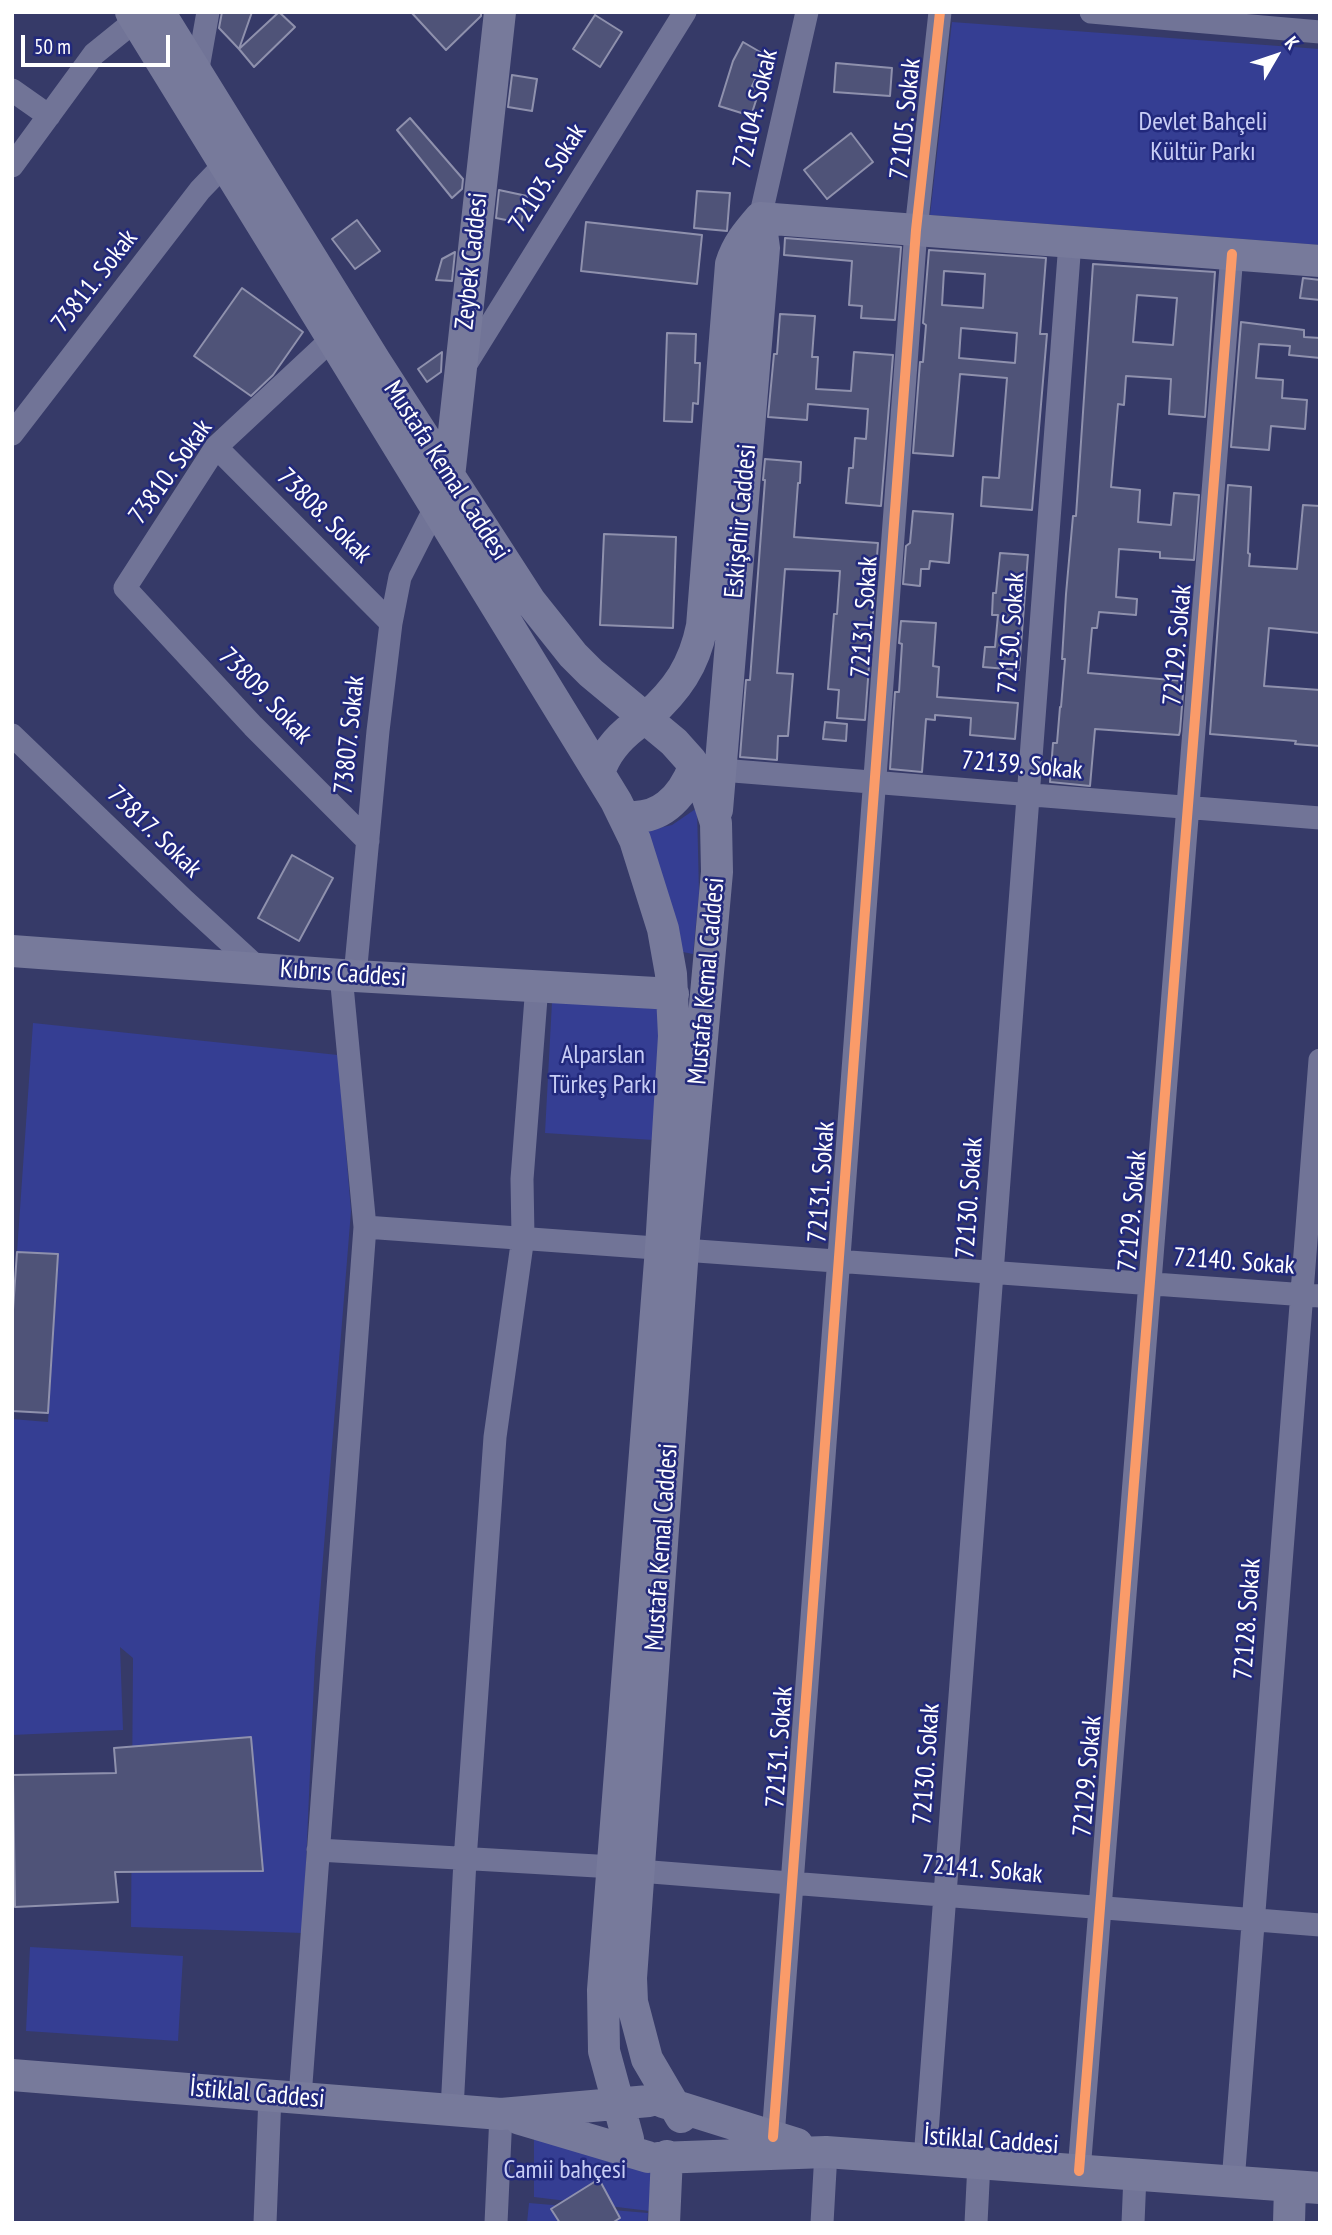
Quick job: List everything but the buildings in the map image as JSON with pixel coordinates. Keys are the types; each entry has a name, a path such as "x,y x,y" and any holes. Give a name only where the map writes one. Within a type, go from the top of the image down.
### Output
{"street":[{"path":"197,74 208,12"},
{"name":"Zeybek Caddesi","path":"435,508 449,477 500,12"},
{"name":"72103. Sokak","path":"460,374 685,12"},
{"name":"72104. Sokak","path":"760,218 807,12"},
{"name":"72105. Sokak","path":"916,230 940,12"},
{"path":"1091,12 1248,19 1320,32"},
{"path":"12,166 94,54 142,15"},
{"name":"Mustafa Kemal Caddesi","path":"142,15 197,74 449,477 530,601 591,673 707,768 702,780 716,823 717,872 672,1248 627,1869 632,2002 647,2059 668,2107"},
{"name":"Mustafa Kemal Caddesi","path":"142,15 225,164 599,773 635,840 663,929 674,993 672,1248"},
{"path":"12,90 49,116"},
{"name":"73811. Sokak","path":"12,434 200,190 225,164"},
{"path":"760,218 1320,261"},
{"name":"Eskişehir Caddesi","path":"646,719 682,680 698,644 702,626 731,264 744,236 760,218"},
{"name":"Eskişehir Caddesi","path":"707,768 764,248 760,218"},
{"name":"72131. Sokak","path":"773,2137 916,230"},
{"name":"72130. Sokak","path":"925,2159 1070,242"},
{"name":"72129. Sokak","path":"1079,2171 1232,254"},
{"name":"73810. Sokak","path":"125,588 216,447 333,338"},
{"name":"73808. Sokak","path":"216,447 391,623"},
{"name":"73807. Sokak","path":"264,2223 285,2096 318,1850 365,1227 348,976 368,841 391,623 400,577 435,508"},
{"name":"73809. Sokak","path":"125,588 253,726 368,841"},
{"path":"599,773 615,742 646,719"},
{"name":"73817. Sokak","path":"12,735 258,968"},
{"path":"624,816 636,818 666,808 707,768"},
{"name":"72139. Sokak","path":"707,768 1320,818"},
{"name":"Kıbrıs Caddesi","path":"12,951 348,976 674,993"},
{"path":"452,2110 465,1860 495,1437 523,1237 522,1179 537,985"},
{"name":"72128. Sokak","path":"1233,2182 1253,1919 1311,1296 1320,1060"},
{"name":"72140. Sokak","path":"365,1227 1311,1296"},
{"name":"72141. Sokak","path":"318,1850 627,1869 1320,1925"},
{"name":"Mustafa Kemal Caddesi","path":"627,1869 603,1990 604,2051 617,2104 654,2154"},
{"name":"İstiklal Caddesi","path":"13,2079 285,2096 502,2114 617,2104 668,2107 825,2151"},
{"path":"654,2154 680,2144 684,2126 668,2107 640,2105 632,2111 626,2130 654,2154 664,2223"},
{"path":"496,2223 502,2114"},
{"name":"İstiklal Caddesi","path":"502,2114 654,2154 825,2151 1305,2187"},
{"path":"822,2223 825,2151"},
{"path":"976,2223 979,2163"},
{"path":"1133,2223 1135,2175"},
{"path":"1289,2223 1305,2187"}],"green space":[{"name":"Devlet Bahçeli Kültür Parkı","path":"952,22 1320,49 1320,245 930,215"},
{"path":"697,808 699,893 693,954 678,951 646,831 672,825"},
{"name":"Alparslan Türkeş Parkı","path":"552,1002 661,1009 653,1140 545,1133"},
{"path":"33,1023 338,1055 351,1211 315,1657 303,1933 131,1927 133,1658 120,1647 123,1730 12,1735 12,1419 48,1422 58,1255 17,1252"},
{"path":"30,1947 183,1956 178,2041 26,2031"},
{"name":"Camii bahçesi","path":"534,2132 656,2162 650,2211 534,2197"},
{"path":"529,2203 648,2213 647,2223 527,2223"}],"cycle path":[{"path":"773,2137 916,230 940,12"},
{"path":"1079,2171 1232,254"}]}
